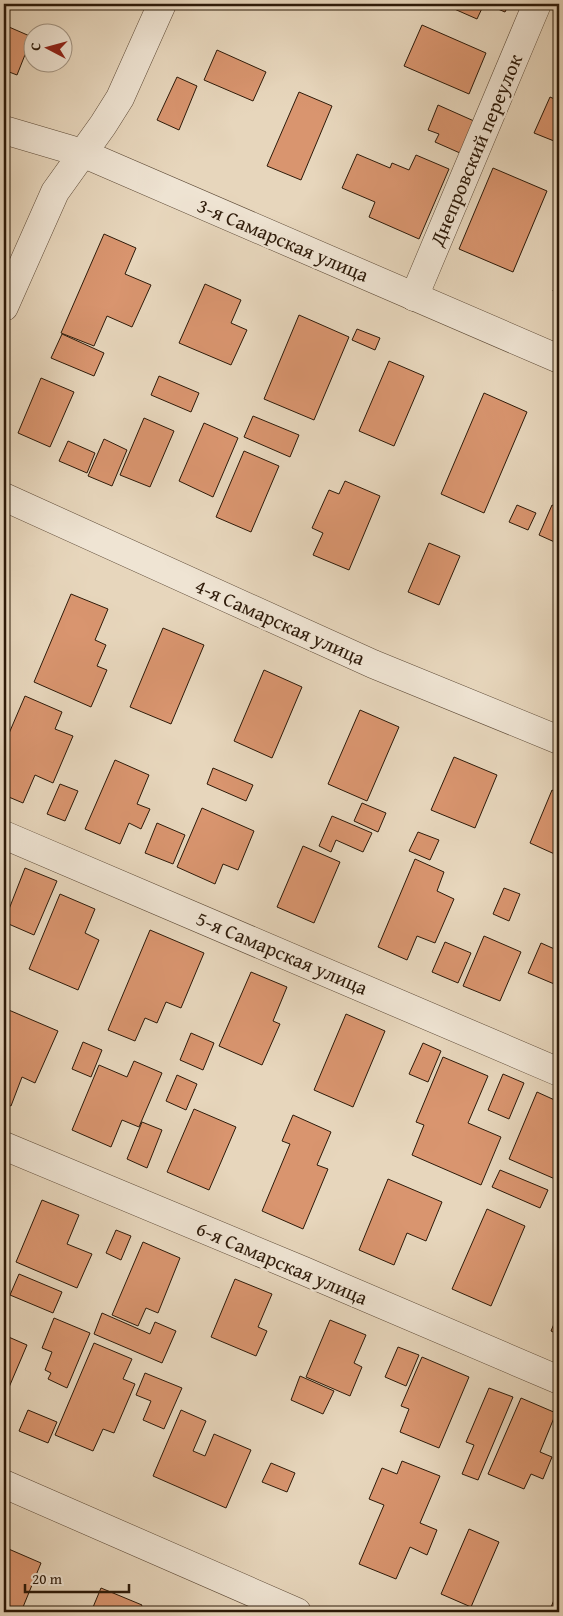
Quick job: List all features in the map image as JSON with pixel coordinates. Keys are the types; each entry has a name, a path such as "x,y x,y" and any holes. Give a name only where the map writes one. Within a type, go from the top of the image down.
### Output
{"street":[{"path":"4,307 55,192 120,98 162,4"},
{"name":"Днепровский переулок","path":"414,297 537,4"},
{"name":"3-я Самарская улица","path":"4,130 82,153 559,359"},
{"name":"4-я Самарская улица","path":"4,497 373,664 559,740"},
{"name":"5-я Самарская улица","path":"4,835 559,1072"},
{"name":"6-я Самарская улица","path":"4,1146 559,1380"},
{"path":"4,1484 297,1612"}],"building":[{"path":"443,4 484,4 477,19"},
{"path":"486,4 509,4 505,12"},
{"path":"422,25 486,53 469,94 404,66"},
{"path":"9,27 22,33 22,62 17,75 4,70 4,39"},
{"path":"217,50 266,72 253,101 204,80"},
{"path":"177,77 197,86 179,130 157,120"},
{"path":"299,92 332,106 301,180 267,166"},
{"path":"550,97 559,101 559,143 534,133"},
{"path":"438,105 474,121 460,153 435,142 439,134 428,130"},
{"path":"357,154 390,168 392,163 409,170 416,155 449,169 419,239 369,217 375,202 342,188"},
{"path":"493,168 547,191 513,272 459,249"},
{"path":"104,234 136,248 125,274 151,285 132,327 107,316 94,346 61,333"},
{"path":"559,277 559,294 553,291"},
{"path":"205,284 241,300 231,323 247,330 231,365 179,343"},
{"path":"299,315 349,337 314,420 264,399"},
{"path":"357,329 380,338 375,350 352,340"},
{"path":"62,334 104,353 94,376 51,358"},
{"path":"389,361 424,376 394,446 359,431"},
{"path":"159,376 199,393 191,412 151,395"},
{"path":"41,378 74,392 50,447 18,433"},
{"path":"484,393 527,412 484,513 441,494"},
{"path":"253,416 299,435 290,457 244,437"},
{"path":"144,418 174,431 150,487 120,475"},
{"path":"204,423 238,438 213,497 179,481"},
{"path":"104,439 127,450 112,486 88,476"},
{"path":"68,441 95,453 87,473 59,461"},
{"path":"244,451 279,466 251,532 216,517"},
{"path":"345,481 380,496 349,570 313,555 323,533 312,528 329,490 339,494"},
{"path":"517,505 536,513 528,530 509,522"},
{"path":"552,505 559,508 559,544 539,535"},
{"path":"429,543 460,556 439,605 408,592"},
{"path":"71,594 108,609 95,640 106,645 97,666 107,670 91,707 34,682"},
{"path":"163,628 204,645 171,724 130,707"},
{"path":"264,670 302,687 272,758 234,741"},
{"path":"25,696 62,712 55,729 73,736 53,783 35,775 23,803 4,795 4,745"},
{"path":"360,710 399,727 367,801 328,784"},
{"path":"454,757 497,775 475,828 431,810"},
{"path":"115,760 149,775 137,804 150,809 141,829 129,823 120,844 85,829"},
{"path":"213,768 253,785 246,801 207,784"},
{"path":"60,784 78,791 65,821 47,814"},
{"path":"552,790 559,793 559,856 530,843"},
{"path":"362,803 386,813 378,832 354,821"},
{"path":"202,808 254,831 238,870 223,864 215,884 177,867"},
{"path":"332,816 372,833 363,852 336,840 331,852 319,846"},
{"path":"157,823 185,835 173,864 145,853"},
{"path":"418,832 439,840 430,860 409,851"},
{"path":"303,846 340,862 314,923 277,907"},
{"path":"415,859 444,872 437,891 454,899 435,943 417,936 407,960 378,947"},
{"path":"25,868 57,881 34,935 4,922"},
{"path":"504,888 520,894 509,921 493,914"},
{"path":"60,894 95,909 85,933 99,940 78,990 29,969"},
{"path":"150,930 204,953 181,1008 166,1002 157,1023 145,1018 135,1041 108,1030"},
{"path":"484,936 521,952 500,1001 463,986"},
{"path":"445,942 471,953 458,983 432,972"},
{"path":"541,943 559,951 559,986 528,973"},
{"path":"251,972 287,987 273,1021 280,1024 262,1065 219,1046"},
{"path":"4,1008 58,1031 35,1083 22,1077 11,1106 4,1103"},
{"path":"346,1014 385,1031 353,1107 314,1090"},
{"path":"191,1033 214,1043 203,1070 180,1060"},
{"path":"83,1042 102,1050 91,1077 72,1069"},
{"path":"423,1043 441,1051 428,1082 409,1074"},
{"path":"443,1057 488,1076 468,1123 501,1137 481,1185 412,1155 424,1125 416,1122"},
{"path":"134,1061 162,1073 139,1127 122,1120 111,1147 72,1130 99,1065 127,1077"},
{"path":"503,1074 524,1083 509,1119 488,1110"},
{"path":"177,1075 197,1084 186,1110 166,1101"},
{"path":"537,1092 559,1102 559,1170 555,1179 509,1159"},
{"path":"194,1109 236,1127 209,1190 167,1172"},
{"path":"293,1115 331,1132 317,1165 328,1169 303,1229 262,1211 290,1144 282,1141"},
{"path":"142,1122 162,1130 147,1168 127,1159"},
{"path":"500,1170 548,1190 540,1208 492,1187"},
{"path":"388,1179 442,1202 426,1241 407,1233 394,1265 359,1250"},
{"path":"42,1200 79,1215 67,1244 92,1254 77,1288 16,1262"},
{"path":"487,1209 525,1226 491,1306 452,1289"},
{"path":"116,1230 131,1236 121,1260 106,1253"},
{"path":"143,1242 180,1258 158,1313 146,1308 138,1326 112,1315"},
{"path":"19,1274 62,1292 53,1313 10,1295"},
{"path":"235,1279 272,1294 258,1327 267,1331 256,1356 211,1337"},
{"path":"559,1312 559,1335 551,1331"},
{"path":"102,1313 150,1334 155,1322 176,1331 162,1363 94,1334"},
{"path":"54,1318 90,1333 67,1388 48,1379 51,1373 45,1370 52,1352 42,1348"},
{"path":"330,1320 366,1335 354,1363 362,1367 350,1396 306,1377"},
{"path":"4,1335 27,1345 4,1399"},
{"path":"94,1343 132,1359 123,1379 135,1384 114,1433 103,1429 93,1451 55,1435"},
{"path":"398,1347 419,1355 406,1386 385,1377"},
{"path":"422,1357 469,1377 439,1448 400,1432 409,1409 401,1406"},
{"path":"145,1373 182,1388 164,1429 143,1420 151,1401 136,1395"},
{"path":"300,1376 334,1391 323,1414 291,1400"},
{"path":"489,1388 513,1397 478,1480 462,1474 474,1445 466,1442"},
{"path":"521,1398 556,1413 540,1452 552,1457 543,1479 531,1474 524,1489 488,1474"},
{"path":"28,1410 57,1422 48,1443 19,1431"},
{"path":"181,1410 206,1421 193,1451 205,1456 214,1434 251,1450 226,1508 153,1476"},
{"path":"402,1461 440,1476 420,1523 437,1530 427,1555 410,1547 396,1579 359,1564 384,1505 369,1499 382,1468 397,1474"},
{"path":"271,1463 295,1473 287,1492 262,1482"},
{"path":"469,1529 499,1542 471,1607 441,1594"},
{"path":"4,1547 41,1563 21,1612 4,1612"},
{"path":"101,1588 142,1605 139,1612 91,1612"},
{"path":"559,1588 559,1612 549,1612"}]}
